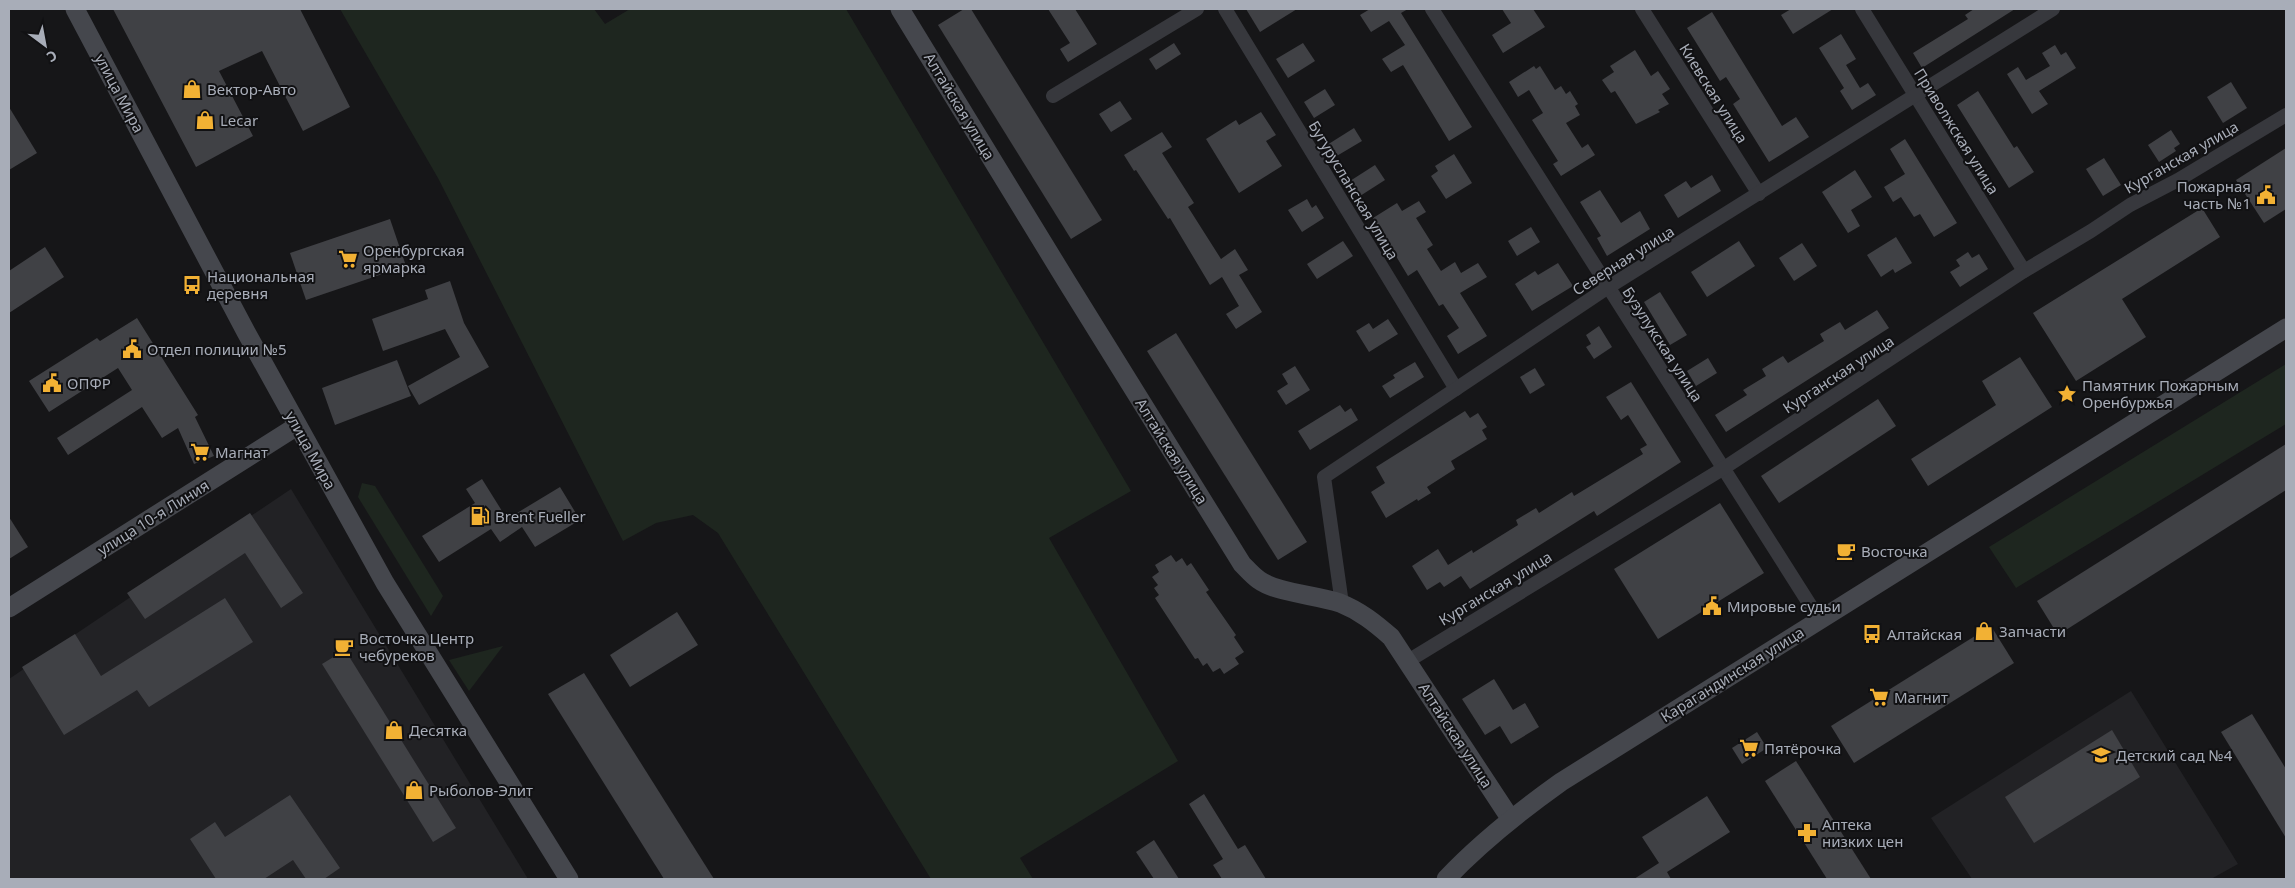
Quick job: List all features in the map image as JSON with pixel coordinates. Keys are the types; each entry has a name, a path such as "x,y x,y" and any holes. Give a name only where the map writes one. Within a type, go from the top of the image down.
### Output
{"main road":[{"name":"улица Мира","path":"75,9 298,426 385,583 569,879"},
{"name":"Алтайская улица","path":"900,9 1242,564 1259,581 1285,590 1342,604 1368,616 1391,637 1408,660 1510,818"},
{"name":"Карагандинская улица","path":"1446,879 1479,844 1510,818 1561,782 2286,328"},
{"name":"улица 10-я Линия","path":"9,608 298,426"}],"street":[{"path":"1053,96 1197,9"},
{"name":"Бугурусланская улица","path":"1224,9 1456,389"},
{"name":"Бузулукская улица","path":"1432,9 1607,288 1819,619"},
{"name":"Киевская улица","path":"1642,9 1760,194"},
{"name":"Приволжская улица","path":"1862,9 2024,271"},
{"name":"Северная улица","path":"1342,604 1324,477 1607,288 2053,9"},
{"name":"Курганская улица","path":"1408,660 1724,468 2024,271 2130,205 2178,180 2286,115"}],"shaded area":[{"path":"340,9 594,9 605,24 630,9 846,9 1131,491 1049,538 1178,761 1020,858 1033,879 931,879 718,533 693,515 656,523 623,541 438,178"},
{"path":"2286,364 2286,424 2016,588 1989,547"},
{"path":"362,483 375,486 443,596 431,616 358,497"},
{"path":"291,489 528,879 9,879 9,679"},
{"path":"503,646 469,691 449,660"},
{"name":"Детский сад №4","path":"2131,691 2238,864 2211,879 1972,879 1931,818"}],"building":[{"name":"Вектор-Авто","path":"113,9 300,9 350,107 303,131 262,51 219,71 253,136 196,167"},
{"path":"964,9 971,9 1102,220 1071,239 938,25"},
{"path":"1048,9 1075,9 1097,44 1068,62 1060,49 1070,43"},
{"path":"1246,9 1297,9 1260,32"},
{"path":"1370,9 1408,9 1401,13 1472,127 1449,141 1403,65 1391,72 1382,59 1405,45 1389,21 1371,32 1360,15"},
{"path":"1502,9 1533,9 1545,27 1503,53 1492,35 1511,23"},
{"path":"1791,9 1833,9 1793,34 1781,15"},
{"path":"1974,9 2015,9 1922,68 1913,53 1968,19 1965,15"},
{"path":"1712,12 1782,126 1796,117 1809,137 1769,162 1733,104 1740,99 1726,77 1720,81 1687,28"},
{"path":"1841,34 1856,59 1846,65 1860,88 1868,83 1876,95 1852,110 1840,91 1844,88 1819,48"},
{"path":"1174,43 1181,54 1156,70 1149,59"},
{"path":"1303,43 1315,61 1288,78 1276,59"},
{"path":"2055,45 2061,55 2066,52 2076,68 2039,91 2048,104 2032,114 2007,74 2018,67 2026,80 2050,66 2042,53"},
{"path":"1635,50 1651,76 1658,71 1670,89 1662,94 1669,104 1658,110 1660,112 1636,124 1615,91 1611,93 1602,80 1614,72 1610,66"},
{"path":"1534,66 1536,69 1540,66 1555,90 1561,86 1566,94 1570,91 1578,104 1575,106 1580,115 1566,123 1582,148 1588,144 1595,155 1561,176 1553,164 1558,161 1532,120 1543,113 1529,90 1518,97 1509,82"},
{"path":"2231,82 2247,108 2223,123 2207,97"},
{"path":"1325,89 1335,105 1314,118 1304,102"},
{"path":"1978,91 2014,148 2017,146 2034,172 2009,188 1957,105"},
{"path":"1120,101 1132,119 1111,132 1099,114"},
{"path":"9,107 37,153 9,170"},
{"path":"1261,112 1276,135 1266,141 1282,166 1239,193 1206,139 1236,120 1239,125"},
{"path":"1354,128 1362,141 1335,157 1327,145"},
{"path":"2171,130 2180,144 2174,148 2176,151 2159,162 2148,145"},
{"path":"1162,132 1172,147 1162,153 1194,203 1188,207 1221,259 1235,249 1248,270 1239,275 1262,312 1236,329 1226,314 1239,306 1222,277 1210,285 1170,218 1168,219 1124,155"},
{"path":"1905,139 1957,223 1934,237 1920,214 1914,217 1901,197 1893,202 1884,187 1905,174 1890,149"},
{"name":"Пожарная часть №1","path":"2286,148 2286,209 2264,223 2236,180"},
{"path":"1454,154 1472,183 1446,199 1431,176 1438,171 1435,166"},
{"path":"2104,158 2121,185 2103,196 2086,169"},
{"path":"1375,165 1385,180 1360,196 1350,181"},
{"path":"1855,170 1872,197 1851,210 1860,226 1848,233 1822,192"},
{"path":"1712,175 1721,191 1678,218 1664,195 1686,181 1691,188"},
{"path":"1600,190 1621,223 1640,211 1650,229 1607,256 1597,238 1601,236 1580,202"},
{"path":"1307,199 1312,208 1316,205 1324,218 1302,232 1288,210"},
{"path":"1419,201 1426,212 1416,218 1433,245 1427,249 1441,271 1455,262 1461,273 1478,263 1487,277 1460,293 1487,336 1458,354 1447,336 1459,328 1443,304 1439,306 1417,270 1408,276 1373,218 1397,203 1402,211"},
{"path":"2202,208 2220,237 2122,299 2146,337 2076,381 2033,313"},
{"name":"Оренбургская ярмарка","path":"390,219 406,266 306,300 290,253"},
{"path":"1531,227 1540,242 1517,256 1508,241"},
{"path":"1896,237 1912,263 1895,273 1893,269 1881,277 1867,255"},
{"path":"1343,241 1353,256 1317,279 1307,264"},
{"path":"1739,241 1755,266 1707,297 1691,272"},
{"path":"1802,243 1817,266 1794,281 1779,258"},
{"path":"45,247 64,277 9,313 9,271"},
{"path":"1968,252 1972,258 1979,254 1988,269 1960,287 1950,272 1960,266 1956,260"},
{"path":"1558,263 1573,286 1532,311 1515,284 1535,271 1538,275"},
{"path":"450,281 464,323 489,367 419,405 408,386 460,357 445,329 383,351 372,319 428,299 425,290"},
{"path":"1660,292 1687,335 1670,345 1644,302"},
{"path":"1877,310 1889,328 1726,432 1715,415 1747,395 1743,390 1766,376 1762,369 1783,356 1788,363 1824,341 1820,334 1840,322 1845,330"},
{"path":"137,318 198,415 195,417 214,456 194,464 178,428 162,438 142,407 68,455 57,438 132,390 118,368 49,412 29,381 97,338 100,341"},
{"path":"1388,319 1398,334 1369,352 1356,331 1369,323 1373,329"},
{"path":"1599,326 1612,347 1594,359 1586,347 1591,344 1586,335"},
{"path":"1176,333 1307,542 1278,560 1147,351"},
{"path":"2020,357 2052,407 1928,486 1911,459 1996,405 1982,381"},
{"path":"1708,358 1717,373 1696,386 1687,371"},
{"path":"397,360 411,396 335,425 322,388"},
{"path":"1415,362 1424,377 1390,398 1382,386 1395,378 1393,375"},
{"path":"1295,366 1310,390 1286,405 1277,391 1288,384 1282,374"},
{"path":"1535,368 1545,385 1530,394 1520,377"},
{"path":"1631,382 1681,462 1597,516 1594,511 1470,589 1461,576 1444,587 1440,582 1427,590 1412,566 1438,549 1448,565 1472,550 1473,553 1518,525 1516,520 1536,508 1539,513 1572,492 1574,496 1643,454 1640,449 1647,445 1628,415 1621,420 1606,397"},
{"path":"1878,399 1896,426 1779,503 1761,476"},
{"path":"1340,405 1345,412 1351,408 1358,420 1310,450 1298,431"},
{"path":"1465,411 1470,418 1478,413 1487,427 1482,430 1487,439 1451,461 1455,469 1427,487 1431,493 1418,501 1417,499 1386,518 1371,492 1385,483 1376,467"},
{"path":"2286,444 2286,490 2058,635 2037,601"},
{"path":"482,479 507,519 560,487 580,520 535,547 522,527 500,542 491,529 439,562 422,536 475,503 466,489"},
{"path":"1720,503 1764,573 1658,639 1614,569"},
{"path":"250,513 303,593 281,608 245,553 145,619 127,593"},
{"path":"9,517 28,547 9,559"},
{"path":"1171,555 1176,562 1182,558 1187,566 1191,563 1209,590 1206,592 1236,635 1234,637 1244,652 1235,658 1239,664 1224,674 1220,668 1213,672 1207,663 1203,666 1198,658 1195,659 1155,598 1159,595 1154,588 1158,585 1152,577 1159,572 1155,565"},
{"path":"225,598 253,642 149,707 137,690 64,735 22,667 75,634 101,676"},
{"path":"677,612 698,645 630,687 610,655"},
{"path":"1991,626 2014,663 1854,763 1831,726"},
{"path":"345,650 456,828 433,842 322,664"},
{"path":"584,673 714,879 664,879 548,694"},
{"path":"1494,679 1513,710 1525,703 1539,727 1511,744 1500,726 1485,735 1462,699"},
{"path":"2252,714 2286,769 2286,838 2221,732"},
{"path":"2112,730 2140,777 2034,843 2005,797"},
{"name":"Пятёрочка","path":"1757,732 1767,748 1742,764 1732,748"},
{"path":"1796,761 1871,879 1827,879 1765,781"},
{"path":"1204,794 1238,849 1245,845 1266,879 1222,879 1213,865 1223,859 1189,804"},
{"path":"290,795 340,868 324,879 306,879 293,860 264,879 216,879 190,839 215,822 225,837"},
{"path":"1707,796 1730,832 1667,872 1671,879 1634,879 1659,863 1642,837"},
{"path":"1154,840 1179,879 1154,879 1136,852"}],"place":[{"name":"Вектор-Авто","path":"192,89"},
{"name":"Lecar","path":"205,120"},
{"name":"Пожарная часть №1","path":"2266,195"},
{"name":"Оренбургская ярмарка","path":"348,259"},
{"name":"Национальная деревня","path":"192,285"},
{"name":"Отдел полиции №5","path":"132,349"},
{"name":"ОПФР","path":"52,383"},
{"name":"Памятник Пожарным Оренбуржья","path":"2067,394"},
{"name":"Магнат","path":"200,452"},
{"name":"Brent Fueller","path":"480,516"},
{"name":"Восточка","path":"1846,551"},
{"name":"Мировые судьи","path":"1712,606"},
{"name":"Запчасти","path":"1984,631"},
{"name":"Алтайская","path":"1872,634"},
{"name":"Восточка Центр чебуреков","path":"344,647"},
{"name":"Магнит","path":"1879,697"},
{"name":"Десятка","path":"394,730"},
{"name":"Пятёрочка","path":"1749,748"},
{"name":"Детский сад №4","path":"2101,755"},
{"name":"Рыболов-Элит","path":"414,790"},
{"name":"Аптека низких цен","path":"1807,833"}]}
